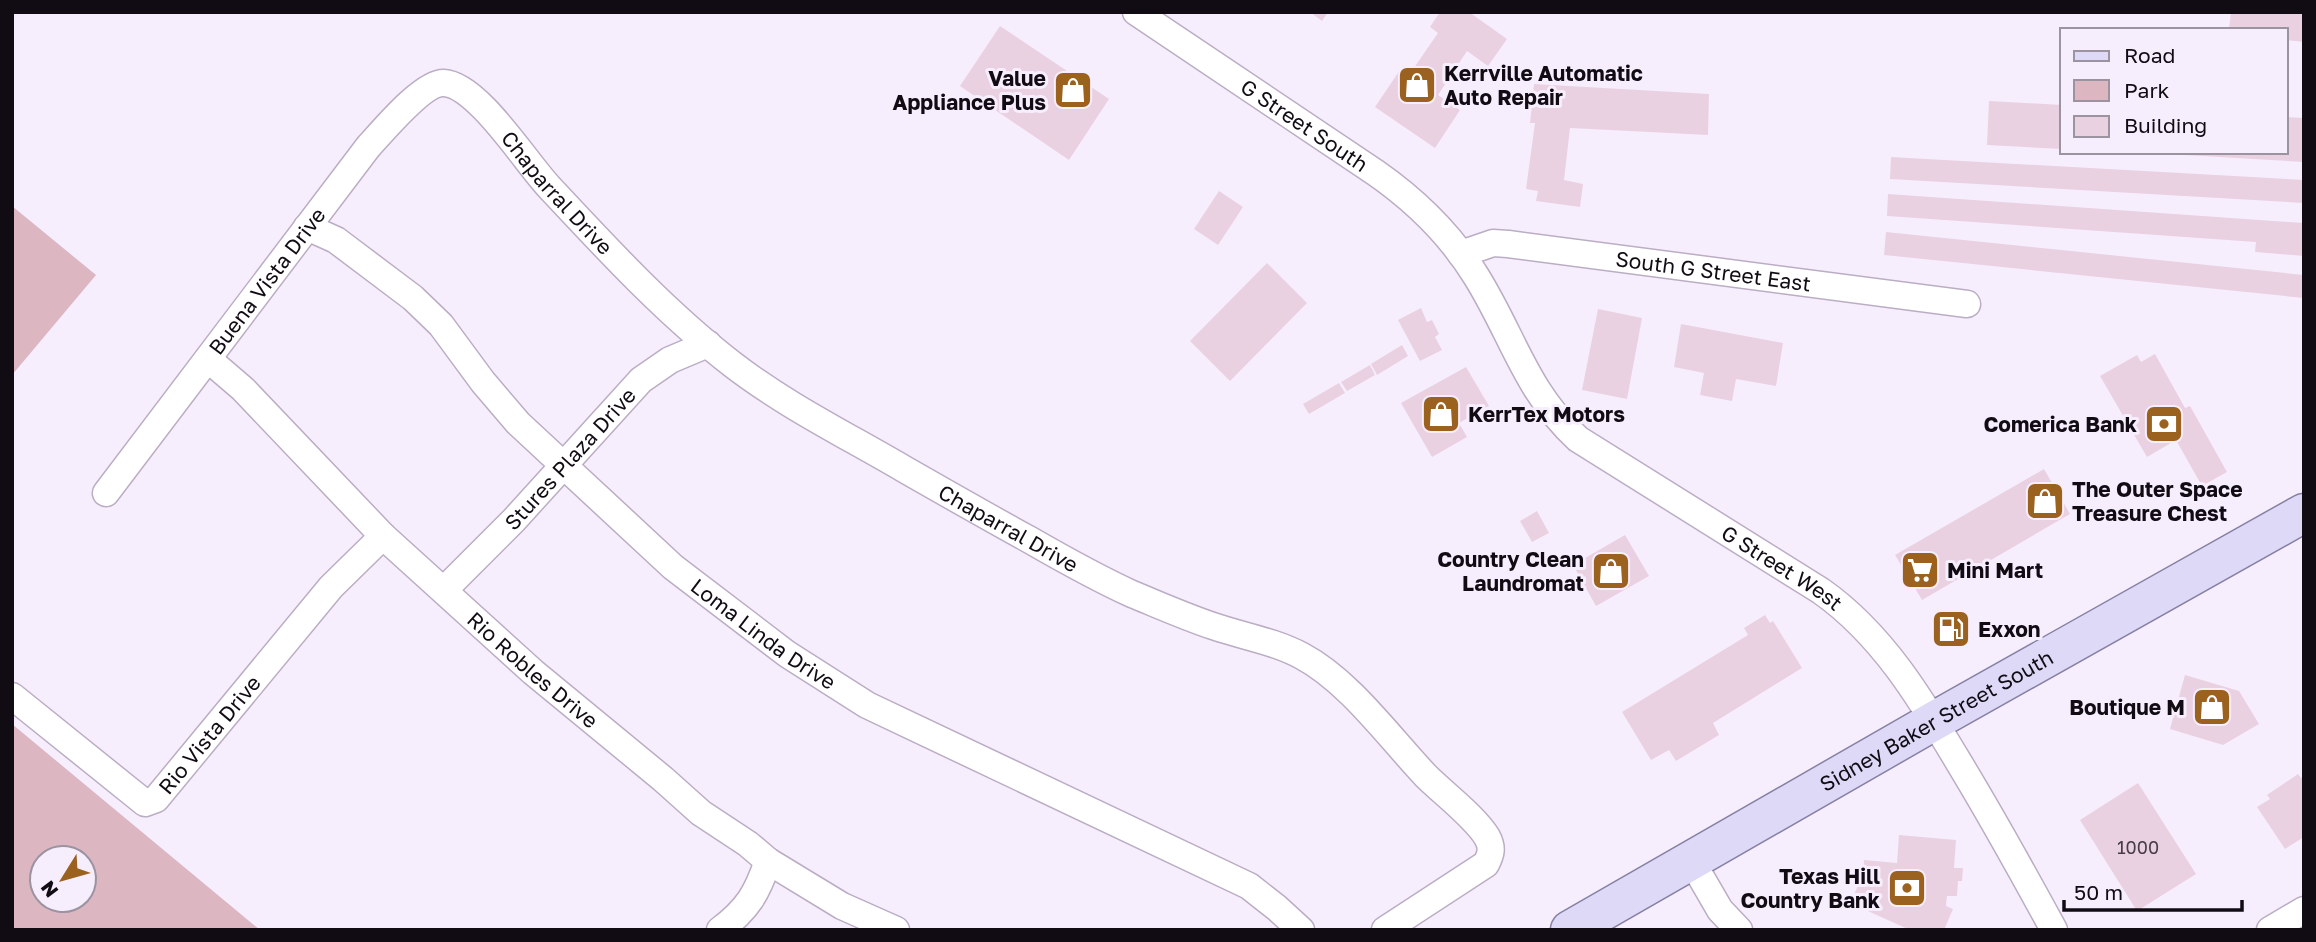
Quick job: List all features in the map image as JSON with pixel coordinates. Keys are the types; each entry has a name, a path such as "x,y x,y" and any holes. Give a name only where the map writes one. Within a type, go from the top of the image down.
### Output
{"main road":[{"name":"Sidney Baker Street South","path":"1570,930 2304,513"}],"street":[{"name":"G Street South","path":"1136,12 1402,191 1428,214 1461,254"},
{"name":"Buena Vista Drive","path":"106,493 368,147 421,93 440,83"},
{"name":"Chaparral Drive","path":"440,83 473,97 540,178 606,247 683,323 770,391 928,483 1129,592 1211,625 1264,641 1301,656 1329,674 1489,840 1491,852 1486,864 1385,930"},
{"name":"Loma Linda Drive","path":"307,227 336,240 413,298 442,325 483,382 518,424 634,533 711,598 788,653 867,705 1249,886 1301,930"},
{"name":"South G Street East","path":"1461,254 1493,243 1508,244 1966,304"},
{"name":"G Street West","path":"1461,254 1477,277 1534,388 1564,426 1578,439 1845,607 1877,641 1934,721 1991,815 2054,930"},
{"name":"Stures Plaza Drive","path":"444,590 514,520 641,380 670,360 708,344"},
{"name":"Rio Robles Drive","path":"208,359 243,388 383,536 533,672 701,813 748,844 768,861 842,906 896,930"},
{"name":"Rio Vista Drive","path":"12,696 145,803 156,799 331,587 383,536"},
{"path":"1691,860 1720,910 1740,930"},
{"path":"720,930 752,900 768,861"},
{"path":"2270,930 2304,910"}],"green space":[{"path":"12,206 96,275 12,375"},
{"path":"12,724 260,930 12,930"}],"building":[{"path":"1310,12 1328,12 1322,21"},
{"name":"Kerrville Automatic Auto Repair","path":"1440,12 1469,12 1507,39 1488,66 1467,51 1438,95 1460,110 1435,148 1375,107 1400,70 1409,75 1438,33 1430,27"},
{"path":"2231,12 2304,12 2304,42 2288,40 2288,28 2229,28"},
{"path":"1000,26 1109,99 1069,160 960,86"},
{"path":"1534,84 1709,94 1708,135 1570,128 1564,180 1583,184 1580,207 1536,201 1538,191 1526,189 1535,123 1530,123"},
{"path":"1989,101 2060,105 2060,149 1987,145"},
{"path":"2288,117 2304,118 2304,162 2185,155 2288,154"},
{"path":"1891,157 2304,180 2304,203 1890,179"},
{"path":"1219,191 1243,207 1218,245 1194,229"},
{"path":"1888,194 2304,223 2304,256 2255,252 2256,242 1887,216"},
{"path":"1886,232 2304,275 2304,298 1884,255"},
{"path":"1267,263 1307,303 1230,381 1190,341"},
{"path":"1421,308 1427,322 1432,320 1439,334 1435,337 1442,350 1420,361 1398,320"},
{"path":"1598,309 1642,318 1627,399 1582,390"},
{"path":"1681,324 1783,343 1776,386 1736,379 1732,401 1700,395 1704,373 1674,367"},
{"path":"1402,345 1408,356 1377,375 1371,364"},
{"name":"Comerica Bank","path":"2155,354 2185,408 2190,406 2227,472 2202,486 2176,440 2147,457 2100,376 2137,355 2141,362"},
{"path":"1370,365 1375,375 1347,391 1341,382"},
{"name":"KerrTex Motors","path":"1466,367 1489,406 1459,423 1467,437 1432,457 1401,403"},
{"path":"1339,383 1345,393 1309,414 1303,404"},
{"path":"2044,469 2070,514 1922,600 1895,555"},
{"path":"1537,511 1549,533 1532,542 1520,521"},
{"name":"Country Clean Laundromat","path":"1625,535 1649,576 1596,606 1573,565"},
{"name":"Exxon","path":"1958,614 1968,632 1944,645 1934,627"},
{"path":"1765,615 1770,623 1773,621 1802,668 1713,723 1719,735 1676,761 1669,750 1651,760 1622,712 1748,635 1744,628"},
{"name":"Boutique M","path":"2185,675 2239,691 2259,724 2223,745 2170,729"},
{"path":"2298,774 2301,778 2304,776 2304,837 2285,849 2257,807 2270,799 2267,795"},
{"path":"2138,783 2196,874 2137,911 2080,820"},
{"name":"Texas Hill Country Bank","path":"1899,835 1956,840 1954,868 1963,868 1962,881 1958,881 1957,896 1947,896 1946,906 1953,909 1944,930 1910,930 1850,903 1863,875 1864,860 1897,863"}],"place":[{"name":"Kerrville Automatic Auto Repair","path":"1417,85"},
{"name":"Value Appliance Plus","path":"1073,90"},
{"name":"KerrTex Motors","path":"1441,414"},
{"name":"Comerica Bank","path":"2164,424"},
{"name":"The Outer Space Treasure Chest","path":"2045,501"},
{"name":"Mini Mart","path":"1920,570"},
{"name":"Country Clean Laundromat","path":"1611,571"},
{"name":"Exxon","path":"1951,629"},
{"name":"Boutique M","path":"2212,707"},
{"name":"Texas Hill Country Bank","path":"1907,888"}]}
